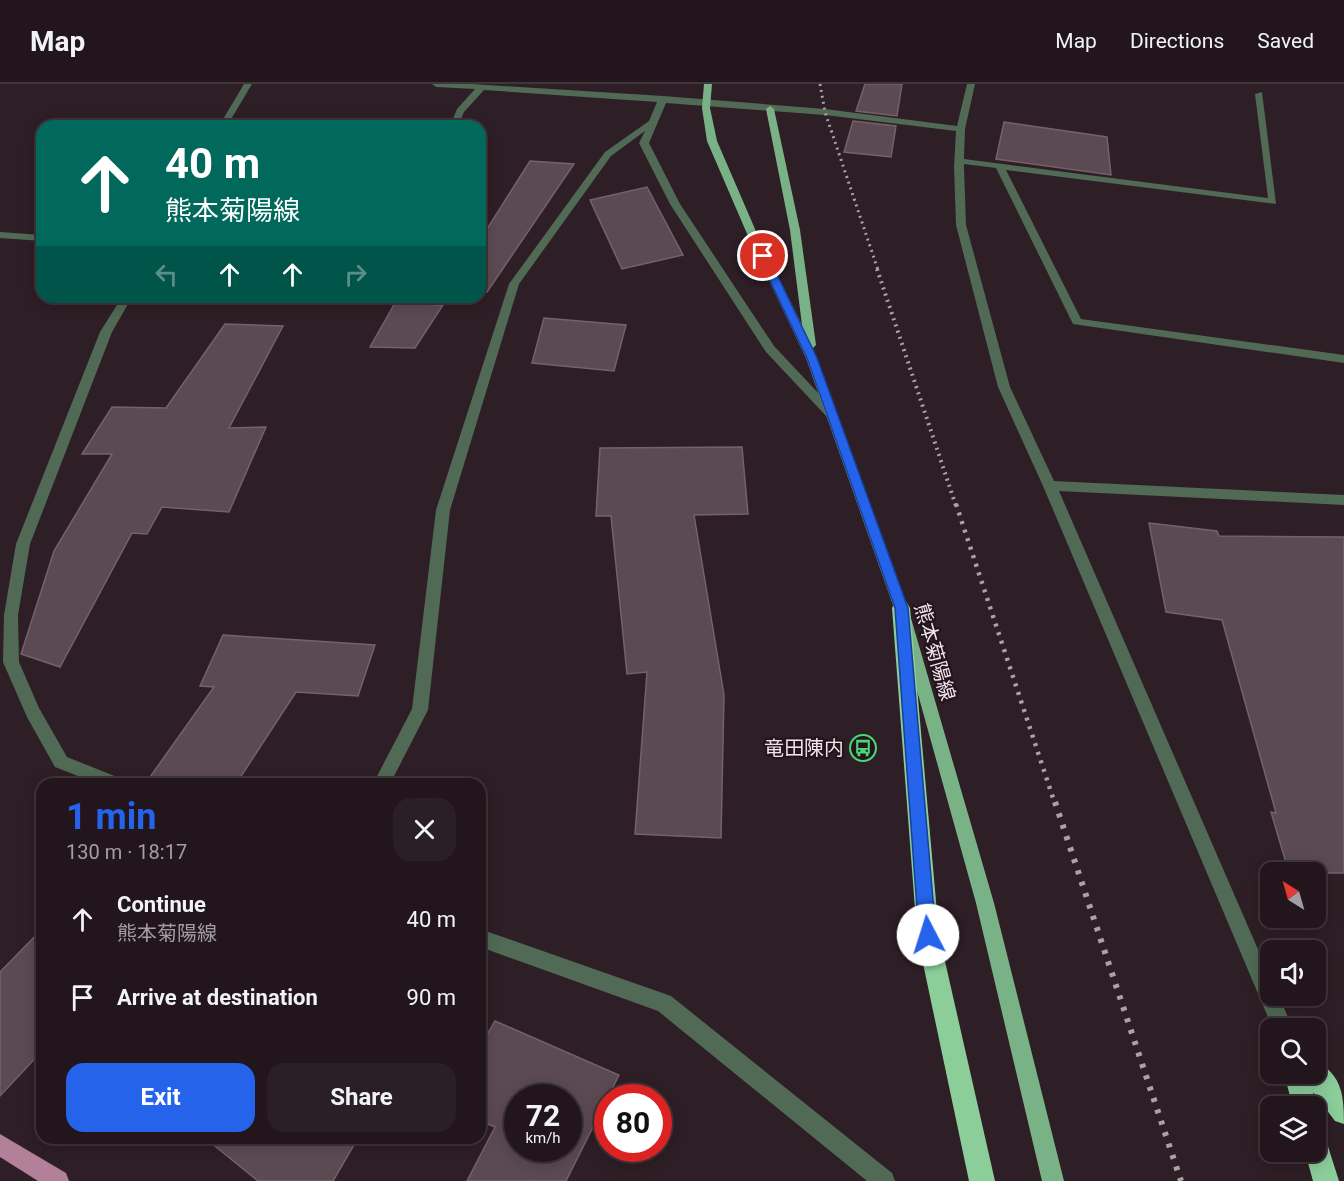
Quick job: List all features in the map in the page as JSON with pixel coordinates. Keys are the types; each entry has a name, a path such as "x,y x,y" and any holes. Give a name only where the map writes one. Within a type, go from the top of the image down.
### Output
{"highway":[{"path":"901,608 928,935 982,1181"},
{"path":"1323,1084 1344,1112"},
{"path":"1321,1162 1326,1181"}],"main road":[{"name":"熊本菊陽線","path":"708,84 706,108 712,141 753,236 812,358 901,608 984,903 1053,1181"},
{"path":"770,109 795,230 812,358"}],"street":[{"path":"227,120 248,84"},
{"path":"436,84 825,112 961,129"},
{"path":"971,84 961,129 962,225 1004,387 1050,486 1278,1018"},
{"path":"456,120 460,111 481,88"},
{"path":"960,161 1273,202 1259,94"},
{"path":"663,99 650,123 644,143 675,204 770,349 832,415"},
{"path":"384,778 420,710 443,510 514,284 608,154 650,123"},
{"path":"999,166 1077,322 1344,359"},
{"path":"0,235 36,238"},
{"path":"101,778 61,762 33,712 11,662 11,615 23,544 106,332 123,303"},
{"path":"1050,486 1344,500"},
{"path":"486,940 664,1003 884,1181"}],"building":[{"path":"865,84 902,84 897,116 856,111"},
{"path":"853,121 896,126 891,157 844,152"},
{"path":"1004,122 1107,137 1111,175 996,159"},
{"path":"530,161 574,164 487,292 486,231"},
{"path":"647,187 683,255 622,269 590,200"},
{"path":"395,303 443,305 415,348 370,347"},
{"path":"544,318 626,325 614,371 532,363"},
{"path":"225,324 283,326 229,428 266,427 229,512 162,507 147,534 132,533 60,667 21,654 54,551 112,454 82,454 112,407 166,408"},
{"path":"742,447 748,514 694,515 724,695 721,838 635,834 647,672 627,674 611,516 596,516 600,448"},
{"path":"1149,523 1217,531 1219,536 1344,537 1344,873 1326,873 1326,862 1286,862 1271,812 1276,813 1222,620 1166,612"},
{"path":"223,635 375,645 358,696 296,692 240,778 149,778 214,687 200,686"},
{"path":"36,935 36,1057 0,1096 0,972"},
{"path":"495,1021 619,1075 614,1084 594,1084 594,1125 582,1149 582,1084 504,1084 504,1162 576,1162 566,1181 467,1181 495,1127 486,1123 486,1037"},
{"path":"212,1144 355,1144 333,1181 258,1181"}],"waterway":[{"path":"0,1145 58,1181"}],"railway":[{"path":"820,84 825,112 878,270"},
{"path":"877,269 956,506"},
{"path":"956,504 1055,804"},
{"path":"1055,802 1181,1181"}],"place":[{"name":"竜田陳内","path":"863,748"}],"route":[{"path":"763,256 812,358 901,608 928,935"}]}
